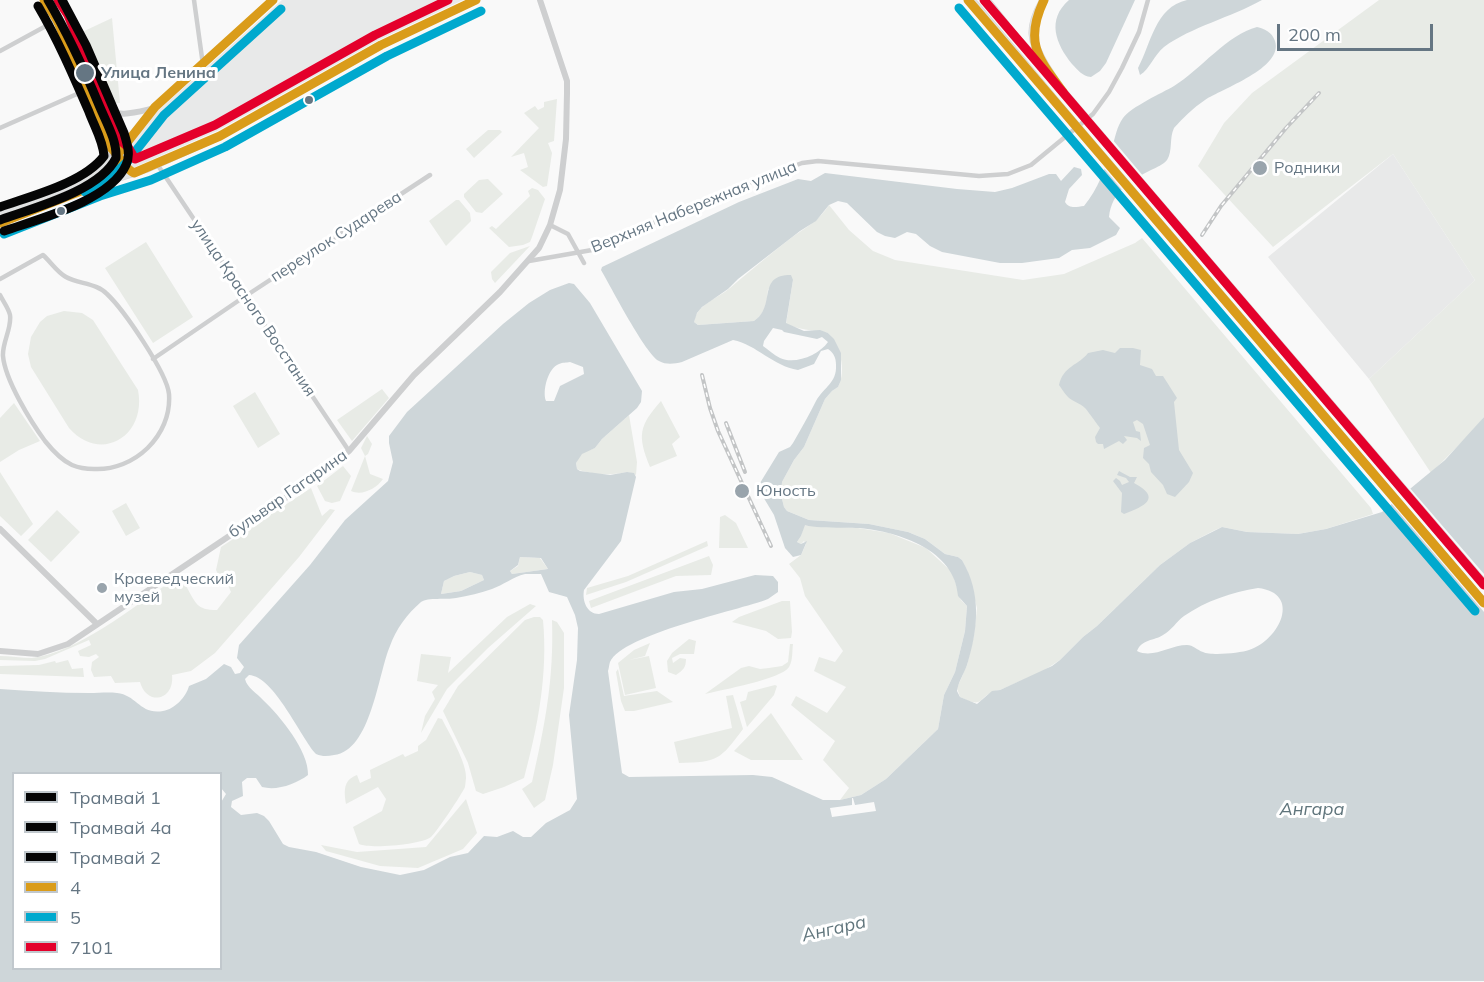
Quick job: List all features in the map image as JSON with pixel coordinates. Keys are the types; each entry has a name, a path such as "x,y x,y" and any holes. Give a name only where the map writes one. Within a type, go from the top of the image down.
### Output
{"main road":[{"path":"0,214 83,180 102,169 118,154 155,107 273,0"},
{"path":"0,223 96,185 157,164 220,136 381,45 476,0"},
{"path":"987,0 1016,38 1054,79"},
{"path":"1044,0 1035,17 1032,34 1037,53 1069,99 1484,584"},
{"path":"971,2 1484,603"},
{"path":"118,154 128,170 134,173"},
{"path":"96,185 112,170 118,154"}],"street":[{"path":"44,0 57,20 110,147 111,160"},
{"path":"61,0 117,142 118,154"},
{"path":"194,0 203,65"},
{"name":"бульвар Гагарина","path":"0,651 38,654 68,644 280,502 350,451 414,375 529,261 539,248 550,225 563,170 567,93 564,72 540,0"},
{"name":"Верхняя Набережная улица","path":"529,261 592,250 712,197 802,163 818,161 985,176 1008,174 1027,167 1047,154 1099,107 1114,84 1139,32 1148,0"},
{"path":"0,51 57,20"},
{"path":"0,128 86,90"},
{"path":"102,107 121,114 155,107"},
{"path":"110,147 118,154"},
{"name":"улица Красного Восстания","path":"157,164 350,451"},
{"name":"переулок Сударева","path":"153,359 430,175"},
{"path":"550,225 568,234 584,263"},
{"path":"0,279 43,255 63,276 105,292 119,307 166,380 169,395 167,411 157,436 148,448 122,466 106,470 74,466 63,459 45,440 10,381 2,352 10,316 0,295"},
{"path":"0,529 97,624"}],"shaded area":[{"path":"282,0 463,0 379,40 217,131 133,168 123,154 154,114"},
{"path":"1379,0 1484,0 1484,417 1431,473 1369,379 1475,280 1393,154 1273,247 1198,166 1224,123 1252,93"},
{"path":"112,18 120,103 109,104 101,93 80,33"},
{"path":"557,99 554,141 548,143 552,153 547,186 543,187 520,170 528,167 524,153 511,157 539,128 524,113 535,106 538,110 544,107 544,102"},
{"path":"488,130 502,132 474,158 466,149"},
{"path":"1393,154 1475,280 1369,379 1268,257"},
{"path":"488,179 503,194 482,213 476,212 464,194 479,180"},
{"path":"532,188 538,190 545,199 532,237 530,242 509,247 489,228 492,226 496,229 530,196 528,191"},
{"path":"459,200 470,213 471,221 446,246 429,221"},
{"path":"829,205 849,230 873,251 895,260 1023,280 1064,274 1142,238 1371,508 1373,514 1326,529 1298,534 1247,532 1222,527 1190,543 1160,565 1060,660 1043,671 992,692 978,702 960,697 957,688 967,665 977,608 962,560 945,554 925,539 908,532 869,524 809,520 787,511 784,507 781,495 782,482 804,447 825,399 838,387 842,373 839,351 828,333 786,324 793,280 768,289 763,311 754,321 698,325 694,322 703,306 730,288 812,223"},
{"path":"146,242 193,317 153,343 105,268"},
{"path":"530,246 495,283 491,272 510,253"},
{"path":"64,311 82,313 93,320 138,390 139,406 136,420 129,432 119,440 107,444 95,444 82,439 69,428 31,367 28,354 31,337 40,322 47,316"},
{"path":"382,389 389,398 352,441 337,420"},
{"path":"255,392 280,434 258,448 233,406"},
{"path":"661,401 680,437 672,444 677,456 650,467 643,447 642,431 648,417"},
{"path":"14,403 40,441 0,462 0,418"},
{"path":"629,415 637,462 636,475 627,472 598,474 577,469 578,457 595,448"},
{"path":"367,436 372,444 365,456 361,448"},
{"path":"365,456 370,474 383,479 368,491 360,493 351,491"},
{"path":"343,466 351,476 340,501 332,503 325,501 317,486"},
{"path":"0,472 33,524 21,536 0,516"},
{"path":"311,488 322,516 330,509 335,510 299,557 215,653 191,671 172,675 172,684 165,695 154,697 148,695 140,682 115,683 111,676 94,677 91,670 92,662 99,657 96,654 89,657 80,656 78,651 91,645 89,640 45,659 0,660 0,656 32,658 67,648 104,628 170,582 186,586 201,607 217,610 231,592 226,581 222,582 216,570 221,547"},
{"path":"126,503 140,528 126,536 112,511"},
{"path":"57,510 80,532 51,562 28,540"},
{"path":"725,515 736,523 748,548 719,548 720,517"},
{"path":"804,525 858,528 889,533 926,548 952,572 961,600 967,606 965,631 955,672 944,695 938,729 886,779 861,795 840,800 849,788 823,760 835,741 791,705 796,696 827,713 846,687 814,671 819,657 835,662 843,651 805,596 800,578 789,564 801,555 806,544 804,541 801,544 797,542"},
{"path":"707,541 708,546 626,582 586,595 587,588 628,576"},
{"path":"709,556 713,565 711,575 676,576 591,608 589,601"},
{"path":"520,557 540,558 548,569 512,574 510,571 518,566"},
{"path":"470,572 482,575 484,580 461,591 441,594 444,581"},
{"path":"782,601 790,601 791,638 778,639 766,631 732,622 739,617"},
{"path":"530,604 536,606 488,648 447,689 421,733 425,716 435,699 432,692 438,685 417,681 421,654 451,657 448,673 507,617"},
{"path":"540,617 543,620 543,680 534,739 524,778 483,794 476,791 468,763 443,711 458,686 525,620"},
{"path":"552,620 557,622 564,633 564,688 553,765 545,800 534,808 522,789 532,782 545,721 552,662"},
{"path":"689,639 696,641 694,654 680,654 672,658 673,663 680,658 686,659 685,665 676,675 668,672 667,661 672,653"},
{"path":"650,643 645,656 629,660 649,656 656,688 625,695 618,663 634,650"},
{"path":"790,644 793,644 791,662 784,671 764,680 705,694 741,668 749,666 760,669 782,666 788,662"},
{"path":"68,660 72,669 83,668 84,677 0,674 0,666 39,665"},
{"path":"618,669 624,696 657,691 673,702 625,711 616,672"},
{"path":"777,686 774,695 747,727 740,702 746,700 748,692"},
{"path":"733,695 743,729 729,747 710,760 679,763 674,742 732,728 726,696"},
{"path":"771,713 803,760 751,760 734,751"},
{"path":"438,718 442,719 464,764 465,787 459,797 434,834 425,840 395,845 359,844 353,827 382,811 386,799 378,787 346,804 347,783 357,775 360,783 371,778 370,770 403,754 405,757 418,751 418,746 426,740"},
{"path":"466,799 477,833 463,849 418,868 380,866 326,851 321,845 357,852 426,847"}],"water":[{"path":"1069,0 1135,0 1106,63 1091,77 1083,74 1072,64 1058,40 1056,24 1058,16"},
{"path":"1187,0 1262,0 1175,40 1161,50 1140,75 1138,68 1161,18 1176,4"},
{"name":"Ангара","path":"1257,27 1272,35 1275,41 1275,51 1261,69 1201,103 1174,128 1167,160 1129,183 1114,200 1109,217 1120,228 1116,235 1090,248 1072,250 1059,258 1022,263 1000,263 942,252 930,246 916,234 907,232 895,238 885,236 877,232 847,203 838,201 829,205 816,221 702,307 694,322 698,325 754,321 765,307 770,286 774,280 780,276 791,275 793,280 786,323 804,331 820,330 828,333 834,339 841,353 841,380 838,387 825,399 804,447 782,482 781,495 784,507 787,511 809,520 869,524 908,532 925,539 945,554 962,560 973,586 976,625 971,652 957,691 960,697 977,704 992,691 1000,690 1060,660 1160,565 1190,543 1222,527 1247,532 1298,534 1326,529 1382,512 1445,460 1484,417 1484,981 0,982 0,689 117,693 129,697 149,710 163,711 179,702 189,686 206,679 224,664 231,667 235,674 240,673 244,667 237,658 239,645 310,565 345,520 388,481 393,462 389,436 407,412 529,303 550,290 569,283 574,284 590,303 642,391 641,402 637,408 595,448 582,454 576,463 580,471 610,475 627,472 634,473 636,477 621,541 584,590 588,609 599,614 674,592 702,589 755,575 773,576 778,582 778,592 768,599 658,633 619,652 610,662 608,671 622,773 629,777 753,775 772,777 823,800 840,800 861,795 886,779 938,729 944,695 955,672 965,631 967,606 958,596 955,580 947,567 936,555 907,539 875,530 805,525 797,542 801,544 807,541 801,555 793,557 785,548 774,515 762,495 760,483 779,452 793,443 819,396 832,381 836,371 836,362 832,352 828,349 821,351 814,364 798,370 789,368 750,346 733,340 682,362 670,364 659,361 638,334 601,270 602,267 739,202 798,179 811,181 825,173 995,192 1049,174 1056,174 1061,181 1074,167 1081,169 1082,175 1069,189 1065,202 1071,207 1084,206 1101,178 1123,118 1139,105 1184,79 1235,37","holes":["773,328 817,339 822,337 828,342 813,355 786,360 763,346","570,362 583,367 584,374 560,386 554,401 546,401 547,380 552,370 560,363","520,557 541,558 548,569 512,574 510,571 518,565","470,572 482,575 484,580 461,591 441,594 444,581","525,574 541,574 549,592 567,597 578,628 577,660 569,715 577,799 570,810 546,823 531,837 523,837 513,831 497,837 484,836 468,853 450,857 424,870 400,875 289,847 283,844 264,816 257,813 241,815 231,807 232,801 243,796 242,782 247,778 256,778 262,787 274,788 292,784 308,775 304,755 299,745 277,715 248,685 245,679 249,675 258,678 277,696 316,754 334,755 347,750 357,740 365,726 392,640 402,622 421,602 483,592","1258,588 1272,592 1280,598 1283,607 1282,617 1277,627 1260,645 1249,650 1226,654 1207,653 1187,645 1155,653 1137,651 1145,642 1160,637 1192,611 1220,598"]},
{"path":"1120,348 1141,350 1140,365 1152,369 1156,376 1163,376 1177,398 1174,402 1179,450 1193,473 1189,482 1175,497 1167,494 1143,458 1144,448 1150,445 1143,424 1137,420 1133,422 1136,431 1140,432 1141,441 1124,436 1127,440 1123,444 1119,441 1104,449 1103,444 1096,442 1095,437 1099,426 1085,408 1068,397 1059,385 1064,374 1088,353 1103,350 1115,353"},
{"path":"1119,471 1130,477 1137,477 1134,483 1142,488 1149,497 1144,505 1124,514 1121,512 1122,493 1113,481 1116,478 1122,485 1129,482 1126,478 1117,475"}],"pier":[{"path":"1112,139 1144,177 1123,191 1103,167"},
{"path":"1409,487 1484,574 1484,612 1390,502"},
{"path":"852,798 855,805 874,802 876,811 832,817 830,808 852,805"}],"railway":[{"path":"1202,235 1221,206 1286,128 1319,93"},
{"path":"702,375 718,431 771,546"},
{"path":"726,423 745,472"}],"tram line":[{"name":"1","path":"0,220 47,204 81,189 108,170 116,158 115,145 108,124 48,0"},
{"name":"4a","path":"4,231 89,199 118,178 126,165 128,149 124,133 86,45 62,0"},
{"name":"2","path":"0,207 70,181 84,174 104,156 100,139 77,85 38,6"}],"transit line":[{"name":"4","path":"44,0 57,20 110,147 134,173 220,136 381,45 476,0"},
{"name":"7101","path":"58,0 68,15 120,140 128,147 135,159 215,125 375,35 448,0"},
{"name":"4","path":"0,223 96,185 110,173 116,164 118,154 155,107 273,0"},
{"name":"4","path":"968,0 1484,603"},
{"name":"7101","path":"984,0 1484,585"},
{"name":"4","path":"1044,0 1035,27 1037,49 1063,92"},
{"name":"5","path":"959,8 1475,611"},
{"name":"5","path":"85,192 110,178 127,162 164,115 281,9"},
{"name":"5","path":"4,234 100,196 151,180 225,147 387,56 481,11"}],"place":[{"name":"Улица Ленина","path":"85,73"},
{"name":"Родники","path":"1260,168"},
{"name":"Юность","path":"742,491"},
{"name":"Краеведческий музей","path":"102,588"}]}
